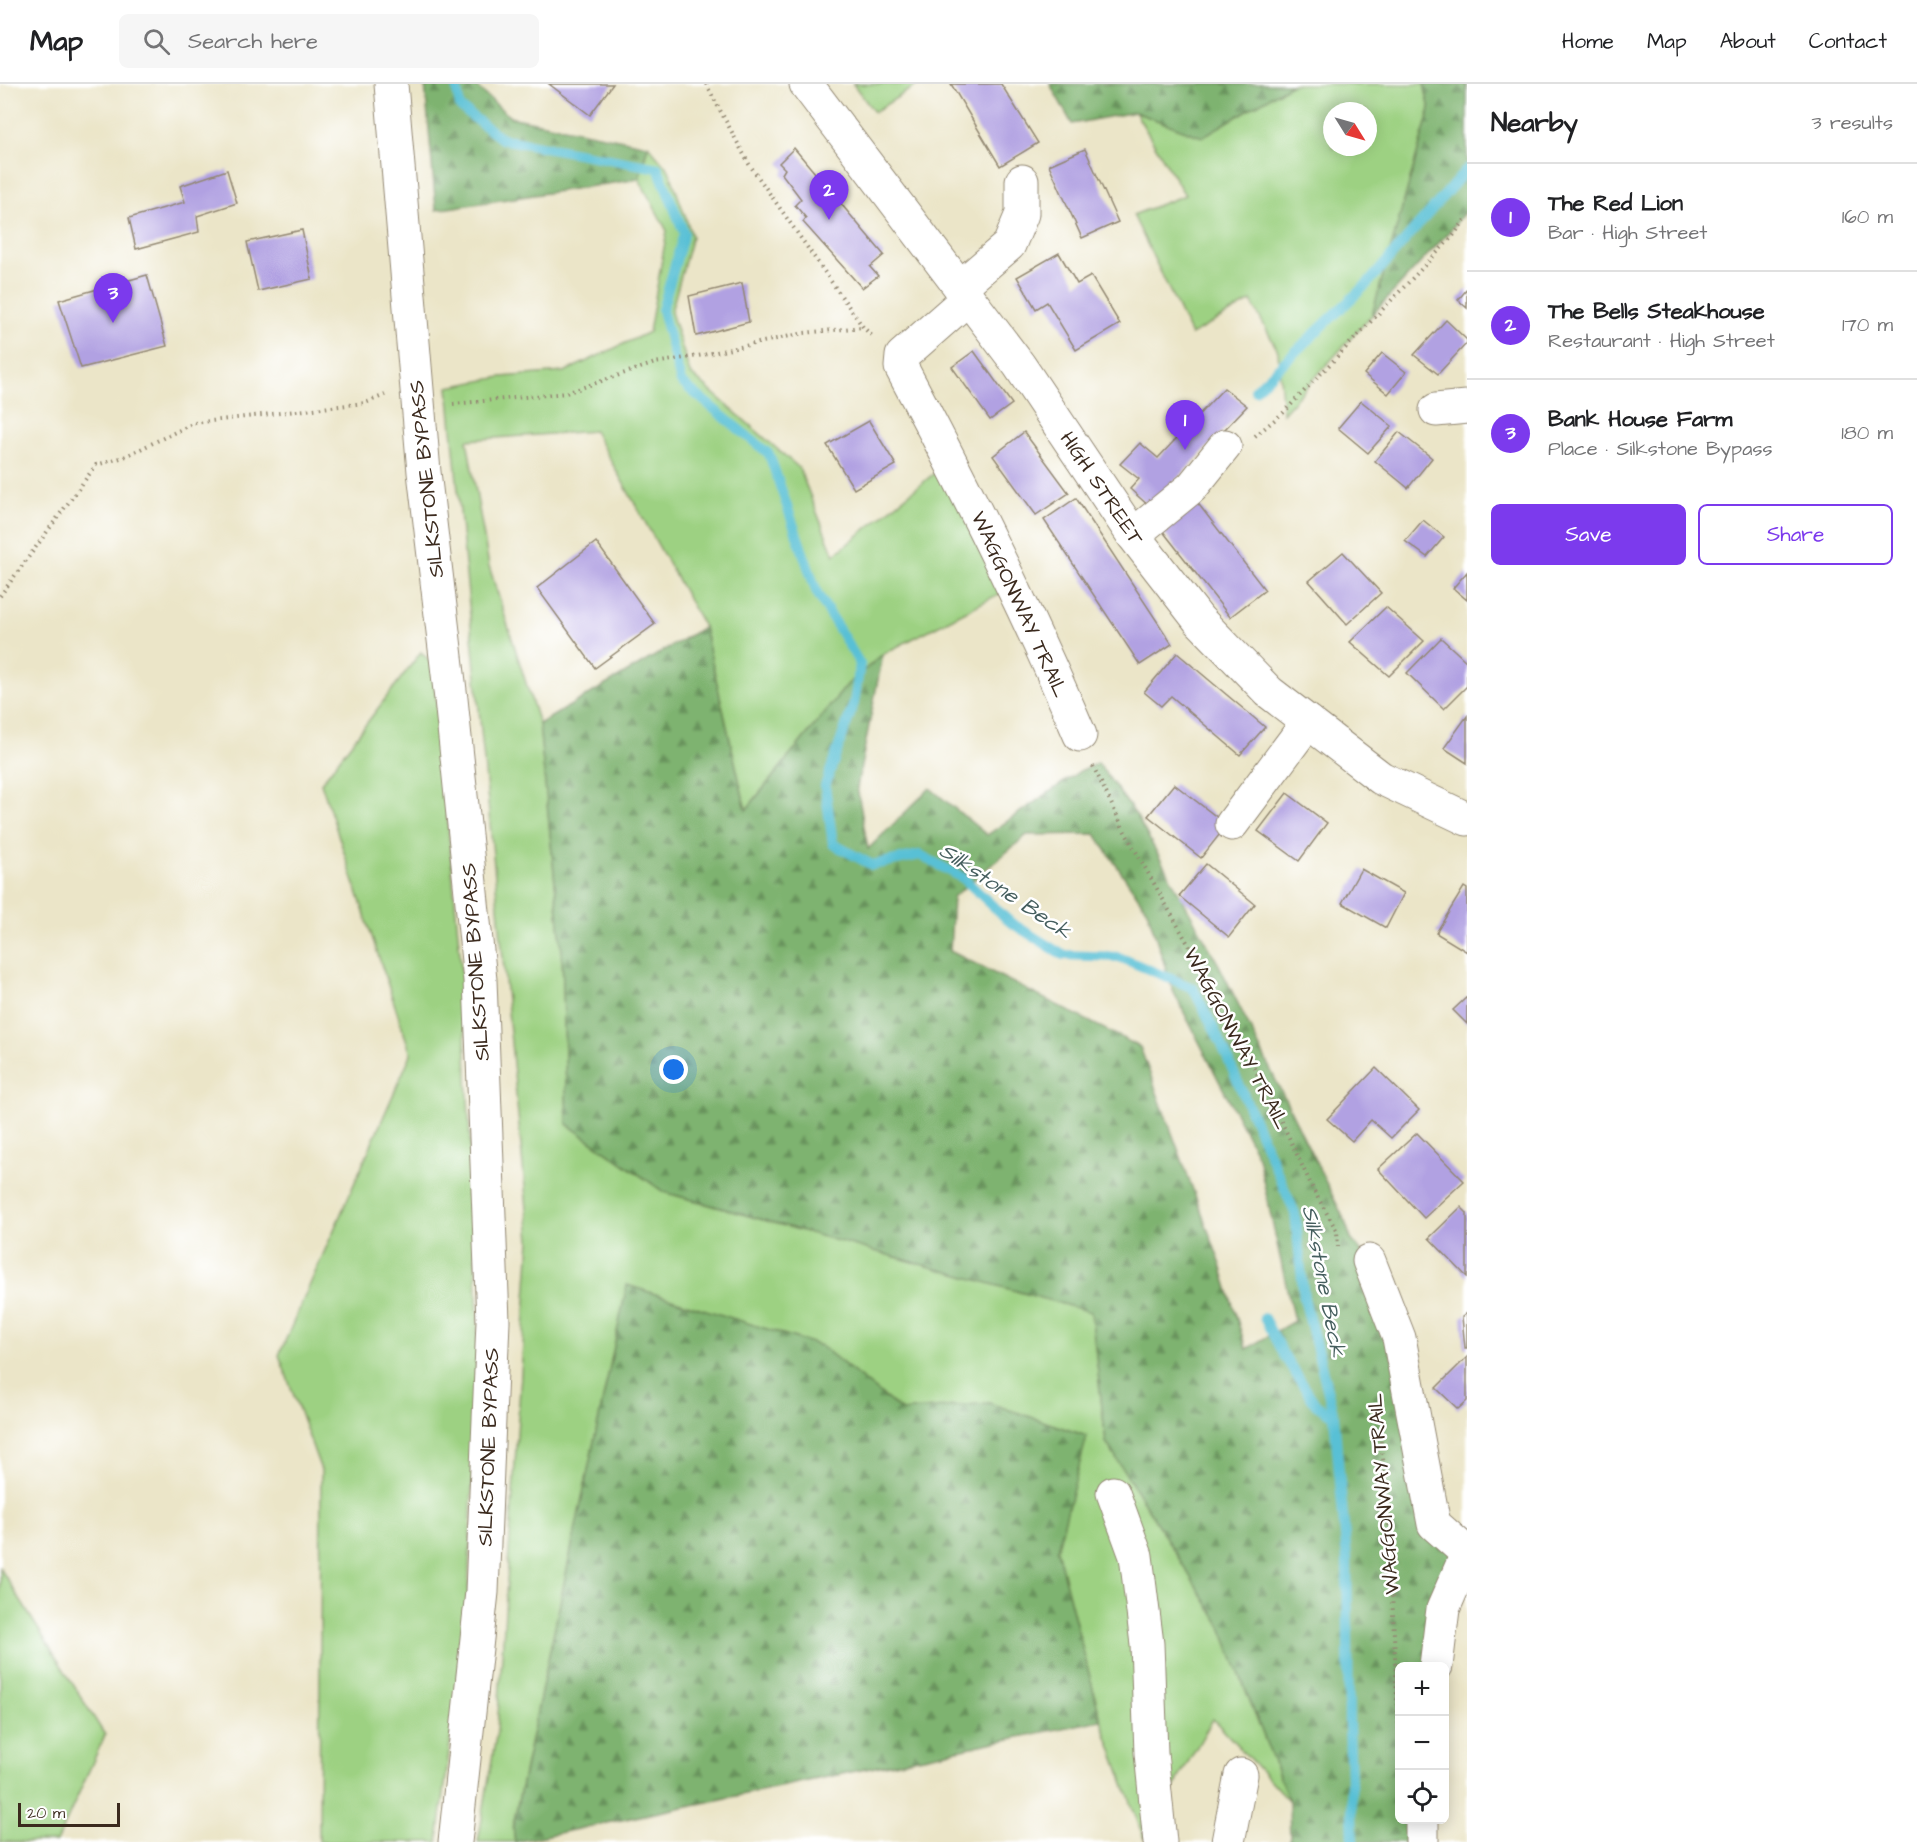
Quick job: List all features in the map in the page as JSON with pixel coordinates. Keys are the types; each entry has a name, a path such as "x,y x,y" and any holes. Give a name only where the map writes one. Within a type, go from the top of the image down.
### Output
{"main road":[{"name":"SILKSTONE BYPASS","path":"391,84 418,408 480,980 494,1321 482,1592 455,1842"},
{"name":"HIGH STREET","path":"806,84 841,134 1019,365 1133,535 1199,620 1269,692 1381,778 1467,819"},
{"path":"902,367 902,356 1009,245 1022,214 1022,181"},
{"name":"WAGGONWAY TRAIL","path":"902,367 1008,576 1080,735"},
{"path":"1133,535 1192,487 1225,446"},
{"path":"1232,824 1308,722"},
{"path":"1354,1257 1399,1338 1434,1524 1467,1553 1443,1609 1436,1662"},
{"path":"1113,1492 1136,1557 1147,1644 1151,1753 1160,1842"},
{"path":"1228,1842 1242,1775"},
{"path":"1422,1824 1422,1842"}],"path":[{"path":"706,84 749,164 863,327 902,367"},
{"path":"1225,446 1241,449 1283,413 1452,236 1467,217"},
{"path":"0,596 96,465 123,457 194,423 365,403 387,394 418,408 566,393 655,363 703,356 804,333 863,327"},
{"name":"WAGGONWAY TRAIL","path":"1080,735 1096,774 1125,832 1205,974 1277,1112 1314,1191 1354,1257"},
{"name":"WAGGONWAY TRAIL","path":"1380,1433 1387,1490 1398,1716"}],"green space":[{"path":"425,84 477,84 477,87 510,117 648,145 639,179 436,210"},
{"path":"853,84 919,84 874,112"},
{"path":"1050,84 1292,84 1202,137 1135,112 1072,124"},
{"path":"1292,84 1424,84 1430,109 1372,315 1283,413 1278,351 1251,301 1191,335 1133,215 1185,195 1135,112 1202,137"},
{"path":"1424,84 1467,84 1467,209 1449,232 1372,315 1430,109"},
{"path":"648,145 669,170 692,236 671,312 690,373 799,468 834,555 942,467 1001,593 883,654 847,685 746,810 704,627 594,431 467,440 489,566 539,724 562,952 567,1124 664,1192 1091,1312 1106,1442 1220,1624 1289,1801 1213,1719 1144,1839 1101,1720 1057,1550 1086,1436 989,1403 902,1411 821,1346 627,1286 513,1825 515,1842 478,1842 497,1730 530,1240 448,387 501,377 564,372 649,332 667,231 639,179"},
{"path":"704,627 746,810 847,685 883,654 857,787 868,849 930,788 987,835 1080,771 1098,763 1136,815 1219,965 1345,1221 1351,1239 1369,1261 1434,1524 1467,1553 1437,1662 1395,1662 1395,1824 1422,1824 1422,1842 1290,1842 1289,1801 1220,1624 1106,1442 1091,1312 664,1192 567,1124 562,952 539,724","holes":["1095,834 1147,910 1173,991 1258,1157 1294,1321 1246,1349 1221,1265 1140,1047 950,951 953,897 1027,835"]},
{"path":"421,652 433,664 463,988 478,1317 468,1598 438,1842 319,1842 321,1470 279,1355 411,1054 321,783"},
{"path":"627,1285 821,1346 902,1411 989,1403 1087,1436 1057,1550 1101,1720 515,1842 513,1826"},
{"path":"0,1568 105,1735 57,1842 0,1842"}],"building":[{"path":"549,84 613,84 590,115"},
{"path":"951,84 1001,84 1038,143 1000,166"},
{"path":"794,148 884,255 870,267 878,276 862,288 803,222 806,218 795,205 801,199 782,174 785,169 779,163"},
{"path":"1085,149 1118,222 1082,238 1049,165"},
{"path":"227,170 237,203 197,216 199,232 136,249 129,218 185,202 180,186"},
{"path":"302,230 312,279 258,291 247,242"},
{"path":"1059,253 1077,284 1091,276 1120,324 1076,350 1047,302 1036,309 1017,277"},
{"path":"147,275 167,346 81,368 59,300"},
{"path":"742,283 749,322 696,336 689,296"},
{"path":"1467,289 1467,308 1458,300"},
{"path":"1446,320 1467,340 1467,343 1438,374 1414,355"},
{"path":"974,351 1012,404 990,420 952,367"},
{"path":"1382,353 1406,372 1388,394 1364,374"},
{"path":"1224,388 1247,406 1150,507 1130,489 1139,479 1120,464 1140,443 1158,458"},
{"path":"1361,401 1392,426 1368,453 1338,428"},
{"path":"869,421 896,465 854,489 827,445"},
{"path":"1024,432 1069,493 1036,515 993,456"},
{"path":"1399,432 1432,458 1408,488 1375,461"},
{"path":"1193,497 1265,590 1230,617 1158,525"},
{"path":"1076,498 1172,644 1140,665 1044,520"},
{"path":"1423,520 1444,537 1427,557 1405,541"},
{"path":"596,542 655,624 595,668 537,588"},
{"path":"1343,552 1381,593 1347,624 1309,581"},
{"path":"1467,572 1467,600 1453,588"},
{"path":"1386,607 1424,641 1389,676 1350,642"},
{"path":"1441,638 1467,662 1467,686 1444,709 1407,673"},
{"path":"1177,653 1265,727 1240,755 1171,696 1161,706 1144,692"},
{"path":"1467,716 1467,763 1444,748"},
{"path":"1174,784 1227,825 1201,858 1148,816"},
{"path":"1287,793 1327,823 1299,861 1258,831"},
{"path":"1206,864 1255,904 1229,937 1179,896"},
{"path":"1361,869 1404,893 1386,928 1342,903"},
{"path":"1464,887 1467,889 1467,952 1436,933"},
{"path":"1467,997 1467,1024 1453,1010"},
{"path":"1376,1068 1419,1110 1391,1138 1371,1120 1352,1141 1327,1119"},
{"path":"1417,1133 1464,1181 1424,1218 1378,1169"},
{"path":"1461,1207 1467,1213 1467,1277 1429,1238"},
{"path":"1467,1313 1467,1348 1465,1348 1462,1317"},
{"path":"1467,1357 1467,1401 1458,1409 1436,1388"}],"waterway":[{"name":"Silkstone Beck","path":"456,84 460,107 502,139 658,168 684,233 662,310 681,382 769,454 817,593 860,664 854,703 825,786 833,844 872,865 920,855 963,878 1010,922 1063,955 1119,957 1193,988 1221,1043 1295,1213 1304,1298 1334,1416 1347,1559 1353,1842"},
{"path":"1255,390 1369,282 1467,169"},
{"path":"1264,1318 1283,1354 1316,1405 1334,1416"}],"place":[{"name":"The Bells Steakhouse","path":"829,220"},
{"name":"Bank House Farm","path":"113,323"},
{"name":"The Red Lion","path":"1185,450"}]}
